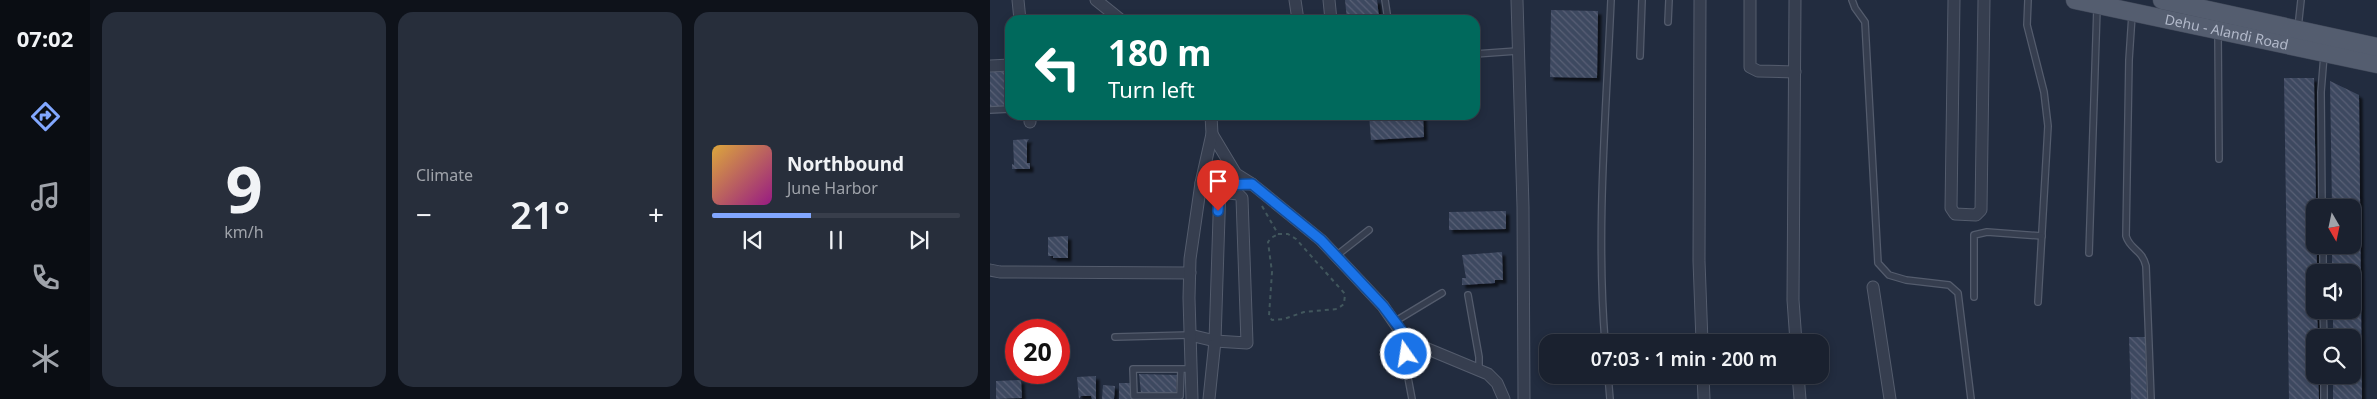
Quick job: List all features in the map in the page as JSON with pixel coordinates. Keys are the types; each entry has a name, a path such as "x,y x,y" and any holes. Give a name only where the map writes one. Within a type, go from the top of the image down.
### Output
{"main road":[{"name":"Dehu - Alandi Road","path":"2076,0 2097,2 2133,12 2377,64"},
{"name":"Dehu - Alandi Road","path":"2162,0 2209,5 2298,30 2377,47"}],"street":[{"path":"1018,0 1020,15"},
{"path":"1097,0 1115,15"},
{"path":"1295,0 1297,15"},
{"path":"1328,0 1330,15"},
{"path":"1516,0 1523,197 1524,399"},
{"path":"1700,0 1698,252 1702,334"},
{"path":"1750,0 1750,67 1758,71 1795,72"},
{"path":"1794,0 1793,300 1795,334"},
{"path":"1954,0 1951,208 1954,214 1976,215 1981,210 1984,0"},
{"path":"990,66 1005,65"},
{"path":"1192,399 1186,369 1190,335 1190,273 1201,183 1212,134 1211,120"},
{"path":"1212,134 1236,174 1252,184 1321,240 1383,306 1408,339 1488,374 1497,383 1504,399"},
{"path":"1190,335 1215,341 1247,343 1242,198 1238,194 1201,183"},
{"path":"1219,188 1252,184"},
{"path":"1209,399 1215,341 1219,188"},
{"path":"990,270 1000,272 1190,273"},
{"path":"1873,287 1888,399"},
{"path":"1703,384 1704,399"},
{"path":"1799,384 1800,399"}],"lane":[{"path":"1385,0 1387,15"},
{"path":"1605,334 1602,204 1611,0"},
{"path":"1640,56 1642,0"},
{"path":"1668,22 1669,0"},
{"path":"1852,0 1865,22 1878,263 1889,274 1906,280 1949,285 1958,293 1971,399"},
{"path":"2028,0 2027,26 2047,109 2038,302"},
{"path":"2298,30 2301,0"},
{"path":"2089,253 2097,2"},
{"path":"2133,12 2129,60 2126,236 2128,244 2144,256 2146,266 2151,399"},
{"path":"2218,29 2219,159"},
{"path":"1480,54 1517,50"},
{"path":"2322,199 2321,92 2325,52"},
{"path":"990,110 1005,109"},
{"path":"1336,256 1369,230"},
{"path":"1974,297 1974,235 1987,232 2042,236"},
{"path":"1394,322 1442,293"},
{"path":"1468,295 1479,357 1479,370"},
{"path":"1115,337 1190,335"},
{"path":"1408,339 1406,367 1412,399"},
{"path":"1133,369 1186,369 1180,396 1134,396 1133,369"},
{"path":"1609,384 1610,399"},
{"path":"2324,384 2324,399"}],"path":[{"path":"1264,194 1260,198 1260,202 1278,234"},
{"path":"1278,234 1288,234 1296,239 1345,294 1344,304 1337,309 1304,312 1284,319 1272,320 1269,316 1272,272 1268,242 1278,234"}],"building":[{"path":"1345,0 1377,0 1379,15 1346,15"},
{"path":"1551,10 1598,11 1597,78 1550,77"},
{"path":"990,71 1005,71 1005,107 990,106"},
{"path":"2284,78 2314,78 2316,199 2306,199 2306,254 2317,254 2317,264 2306,264 2306,319 2317,319 2318,329 2306,329 2306,384 2318,384 2319,399 2289,399"},
{"path":"2330,81 2359,95 2360,199 2332,199"},
{"path":"1369,120 1423,120 1424,137 1371,140"},
{"path":"1029,139 1027,142 1027,163 1030,163 1030,169 1012,169 1012,164 1014,165 1013,140"},
{"path":"1506,211 1506,229 1449,230 1449,212"},
{"path":"1068,236 1068,258 1048,256 1048,237"},
{"path":"1502,252 1503,280 1495,280 1495,283 1462,285 1462,278 1466,278 1462,255"},
{"path":"2332,254 2361,254 2361,264 2332,264"},
{"path":"2361,298 2362,399 2333,399 2333,384 2361,384 2361,329 2333,329 2333,319 2361,319"},
{"path":"2129,337 2145,337 2147,399 2131,399"},
{"path":"1139,374 1177,375 1176,392 1166,392 1166,395 1141,393"},
{"path":"1096,376 1096,399 1092,399 1091,396 1081,396 1079,399 1077,377"},
{"path":"996,381 1005,381 1005,384 1021,384 1022,398 996,399"},
{"path":"1119,383 1131,383 1131,399 1119,399"},
{"path":"1103,385 1115,386 1114,399 1102,399"}],"route":[{"path":"1218,211 1220,185 1252,184 1321,240 1383,306 1403,335 1408,339 1406,354"}]}
